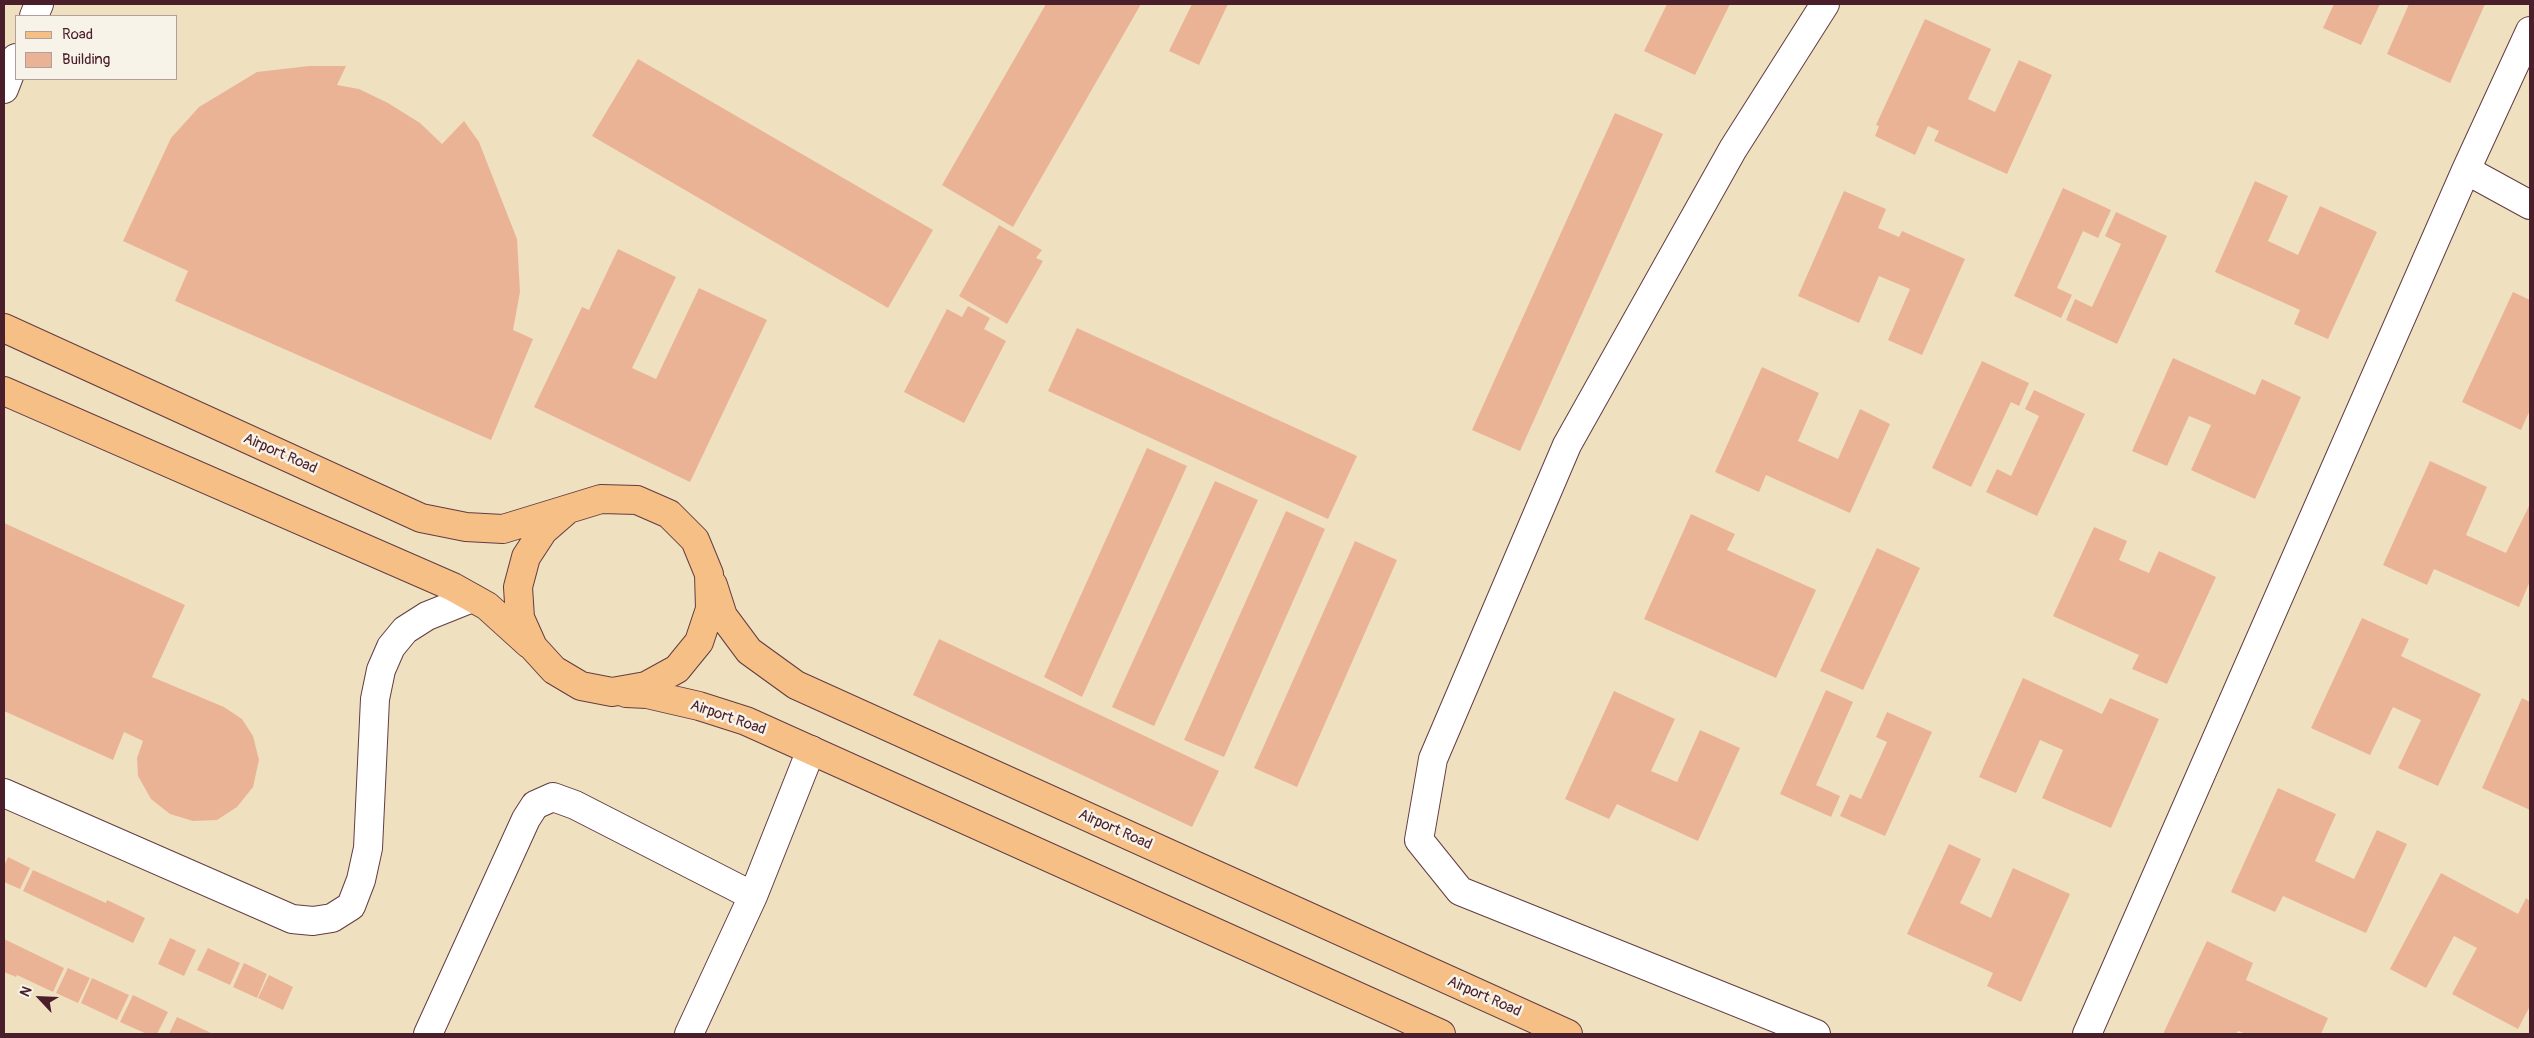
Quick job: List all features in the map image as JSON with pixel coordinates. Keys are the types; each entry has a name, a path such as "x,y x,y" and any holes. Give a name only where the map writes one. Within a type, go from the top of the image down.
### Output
{"main road":[{"name":"Airport Road","path":"4,328 421,518 466,527 503,529 601,499 637,500 670,514 695,540 723,616 749,651 796,685 1568,1034"},
{"path":"4,391 412,568 472,598 487,606 533,647 554,670 581,686 612,692 646,686 677,669 699,642 710,609 709,574"},
{"path":"533,647 520,618 518,587 526,557 542,531 566,511"},
{"name":"Airport Road","path":"612,692 647,694 699,706 746,721 1441,1034"}],"street":[{"path":"1816,1034 1460,892 1419,840 1433,759 1567,445 1733,149 1825,4"},
{"path":"2087,1034 2466,170 2530,31"},
{"path":"4,89 15,61"},
{"path":"2466,170 2530,205"},
{"path":"4,793 292,919 313,921 332,918 351,906 362,880 368,848 376,699 381,670 391,647 405,630 426,616 472,598"},
{"path":"689,1034 753,896 811,750"},
{"path":"428,1034 526,819 536,805 553,797 575,805 753,896"}],"building":[{"path":"1046,4 1141,4 1013,227 942,185"},
{"path":"1192,4 1228,4 1199,65 1169,51"},
{"path":"1667,4 1730,4 1695,75 1644,51"},
{"path":"2334,4 2380,4 2361,45 2323,28"},
{"path":"2409,4 2485,4 2450,83 2387,54"},
{"path":"1925,19 1991,49 1968,99 1995,112 2019,60 2052,75 2007,174 1934,141 1939,131 1928,126 1915,155 1875,136 1879,126 1876,125"},
{"path":"638,59 933,230 888,308 592,136"},
{"path":"309,66 346,66 337,85 359,89 388,103 420,123 442,144 464,121 479,142 517,239 520,292 513,330 533,339 491,440 175,301 188,271 123,241 171,138 199,107 257,72"},
{"path":"1615,113 1663,134 1520,451 1472,430"},
{"path":"2255,181 2288,196 2268,241 2298,255 2320,206 2377,232 2328,339 2294,324 2300,310 2215,272"},
{"path":"2063,188 2111,210 2098,238 2083,231 2057,288 2072,295 2061,318 2014,296"},
{"path":"1844,191 1886,209 1878,228 1899,237 1902,231 1965,259 1922,355 1888,340 1910,289 1879,276 1859,323 1798,296"},
{"path":"2116,212 2167,236 2117,344 2066,320 2075,299 2092,307 2121,244 2105,236"},
{"path":"999,225 1042,250 1036,258 1043,261 1007,324 959,296"},
{"path":"618,249 676,277 632,368 656,379 699,288 767,320 690,482 534,407 582,307 589,310"},
{"path":"2513,292 2530,300 2530,410 2521,430 2462,402"},
{"path":"968,306 990,318 984,329 1006,341 964,423 904,392 947,309 962,317"},
{"path":"1077,328 1357,456 1328,519 1048,391"},
{"path":"2173,358 2255,395 2262,379 2301,397 2255,499 2191,470 2211,425 2189,416 2167,466 2132,451"},
{"path":"1982,361 2029,383 2019,406 2011,402 1971,487 1932,468"},
{"path":"1762,367 1819,393 1798,441 1838,459 1860,409 1890,424 1850,513 1766,475 1759,492 1715,472"},
{"path":"2034,390 2085,414 2037,516 1986,492 1997,469 2011,476 2039,416 2025,409"},
{"path":"1147,448 1187,466 1082,697 1044,677"},
{"path":"2430,461 2487,487 2466,535 2506,553 2530,504 2530,581 2519,607 2434,569 2427,585 2383,565"},
{"path":"1215,481 1258,500 1154,726 1112,707"},
{"path":"1286,511 1325,529 1224,757 1184,740"},
{"path":"1691,514 1735,534 1727,550 1816,590 1776,678 1644,619"},
{"path":"4,523 185,605 152,677 224,707 242,719 253,736 259,760 253,787 237,807 217,820 193,821 170,814 151,799 138,776 137,758 143,741 124,732 113,760 4,711"},
{"path":"2094,527 2127,541 2119,560 2149,573 2159,551 2216,577 2167,684 2132,669 2139,655 2053,616"},
{"path":"1355,541 1397,560 1297,787 1254,768"},
{"path":"1877,548 1920,568 1863,690 1820,671"},
{"path":"2362,618 2409,639 2401,656 2481,694 2438,786 2398,768 2421,720 2393,707 2370,755 2311,728"},
{"path":"939,639 1219,771 1192,827 913,695"},
{"path":"2023,678 2102,714 2110,698 2159,719 2111,828 2042,798 2063,750 2040,740 2016,793 1979,777"},
{"path":"1826,690 1853,702 1816,785 1840,796 1831,817 1780,794"},
{"path":"1614,691 1675,719 1651,771 1677,782 1700,730 1740,748 1698,841 1617,804 1609,819 1565,799"},
{"path":"2522,698 2530,702 2530,810 2482,788"},
{"path":"1887,712 1932,732 1885,836 1840,816 1850,794 1861,799 1887,742 1876,737"},
{"path":"2278,788 2336,814 2315,861 2354,879 2377,830 2407,844 2366,933 2283,896 2275,912 2231,892"},
{"path":"1949,844 1981,859 1960,903 1991,918 2013,868 2070,894 2021,1002 1987,986 1993,973 1907,934"},
{"path":"8,857 30,868 20,889 4,882 4,866"},
{"path":"33,870 106,903 107,900 145,918 133,943 23,891"},
{"path":"2441,873 2518,914 2526,898 2530,901 2530,1006 2518,1029 2452,994 2477,948 2454,936 2426,988 2390,969"},
{"path":"170,938 196,950 184,976 158,964"},
{"path":"4,939 64,968 53,992 17,975 16,977 4,972"},
{"path":"2207,941 2253,963 2246,980 2328,1018 2321,1034 2246,1034 2238,1031 2236,1034 2163,1034"},
{"path":"208,948 240,963 230,985 197,970"},
{"path":"244,963 267,974 257,998 233,987"},
{"path":"68,968 90,978 78,1003 56,993"},
{"path":"269,975 293,987 283,1010 258,998"},
{"path":"92,978 129,995 117,1020 81,1003"},
{"path":"133,995 168,1012 157,1034 147,1034 120,1022"},
{"path":"177,1017 211,1033 169,1034"}]}
